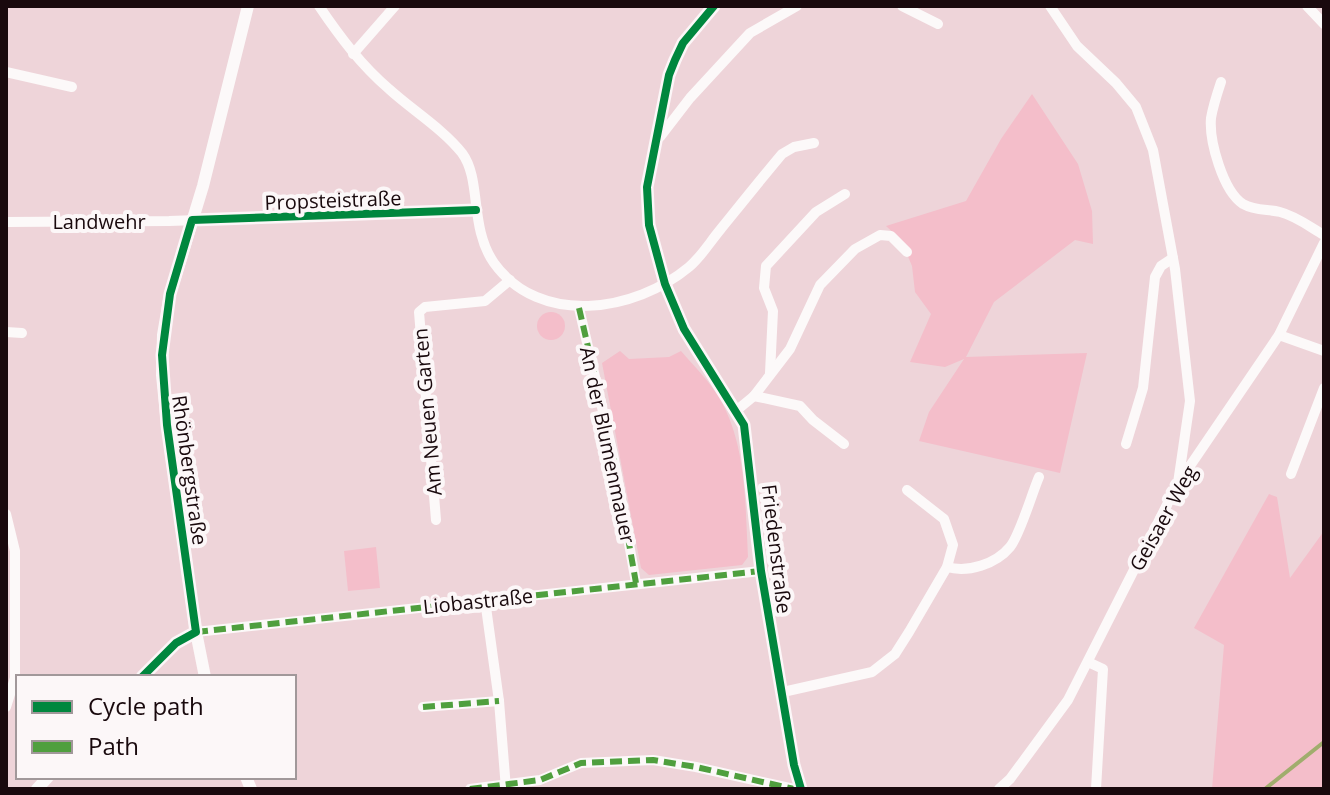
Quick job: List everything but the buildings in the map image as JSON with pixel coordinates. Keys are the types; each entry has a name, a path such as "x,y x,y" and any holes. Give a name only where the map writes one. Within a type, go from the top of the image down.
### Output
{"street":[{"name":"Rhönbergstraße","path":"205,675 167,425 163,335 170,294 248,6"},
{"path":"319,6 353,54 388,89 461,151 470,170 480,234 488,253 510,280 544,301 579,308 625,300 665,284 691,265 782,154 794,147 814,143"},
{"path":"353,54 395,6"},
{"name":"Friedenstraße","path":"714,6 683,43 675,60 647,187 646,206 665,284 684,329 737,410 748,441 761,571 794,765 801,789"},
{"path":"656,142 698,88 750,33 797,6"},
{"path":"902,6 938,24"},
{"path":"1050,6 1077,46 1136,107 1153,150 1173,258 1190,401 1177,485"},
{"path":"1307,6 1324,24"},
{"path":"6,72 72,87"},
{"path":"1221,82 1213,108 1212,138 1222,171 1236,198 1250,207 1294,217 1324,235"},
{"path":"770,373 773,311 764,288 766,266 816,212 845,194"},
{"name":"Propsteistraße","path":"192,220 476,210"},
{"name":"Landwehr","path":"6,222 192,220"},
{"path":"737,410 754,396 790,349 820,285 855,249 880,235 891,236 907,252"},
{"name":"Geisaer Weg","path":"999,789 1010,779 1068,700 1177,485 1279,335 1324,243"},
{"path":"1126,444 1143,388 1155,277 1161,266 1173,258"},
{"name":"Am Neuen Garten","path":"436,520 419,312 425,307 485,301 510,280"},
{"name":"An der Blumenmauer","path":"579,308 614,459 636,583"},
{"path":"6,332 22,333"},
{"path":"1279,335 1324,351"},
{"path":"1291,474 1324,388"},
{"path":"754,396 800,406 844,444"},
{"path":"947,567 959,570 990,563 1011,547 1039,477"},
{"path":"783,692 872,672 884,664 902,643 947,567 953,545 944,519 907,490"},
{"path":"6,514 15,551 11,580 15,678 6,707"},
{"name":"Liobastraße","path":"196,632 761,571"},
{"path":"485,600 499,701 506,787"},
{"path":"144,675 176,643 196,632"},
{"path":"1088,662 1103,669 1096,789"},
{"path":"423,707 499,701"},
{"path":"470,789 506,787 540,780 581,763 653,760 794,789"}],"shaded area":[{"path":"1032,94 1078,164 1092,211 1093,244 1075,240 994,302 966,357 1087,353 1060,473 919,441 929,412 964,359 945,367 910,362 931,314 915,292 912,266 901,240 886,226 966,201 1001,139"},
{"path":"551,312 561,316 565,326 561,336 551,340 541,336 537,326 541,316"},
{"path":"620,351 629,359 669,357 681,351 720,399 735,436 743,476 748,557 742,565 649,575 641,568 602,363"},
{"path":"1269,494 1277,497 1290,578 1324,531 1324,789 1212,789 1224,645 1194,628"},
{"path":"376,547 380,588 348,591 344,551"}],"waterway":[{"path":"1265,789 1324,742"}],"marked path":[{"path":"579,308 614,459 636,583"},
{"path":"196,632 761,571"},
{"path":"423,707 499,701"},
{"path":"470,789 540,780 581,763 653,760 794,789"}],"cycle path":[{"path":"714,6 683,43 669,75 647,187 649,225 665,284 684,329 744,425 761,571 794,765 801,789"},
{"path":"144,675 176,643 196,632 167,425 162,355 170,294 192,220 476,210"}]}
